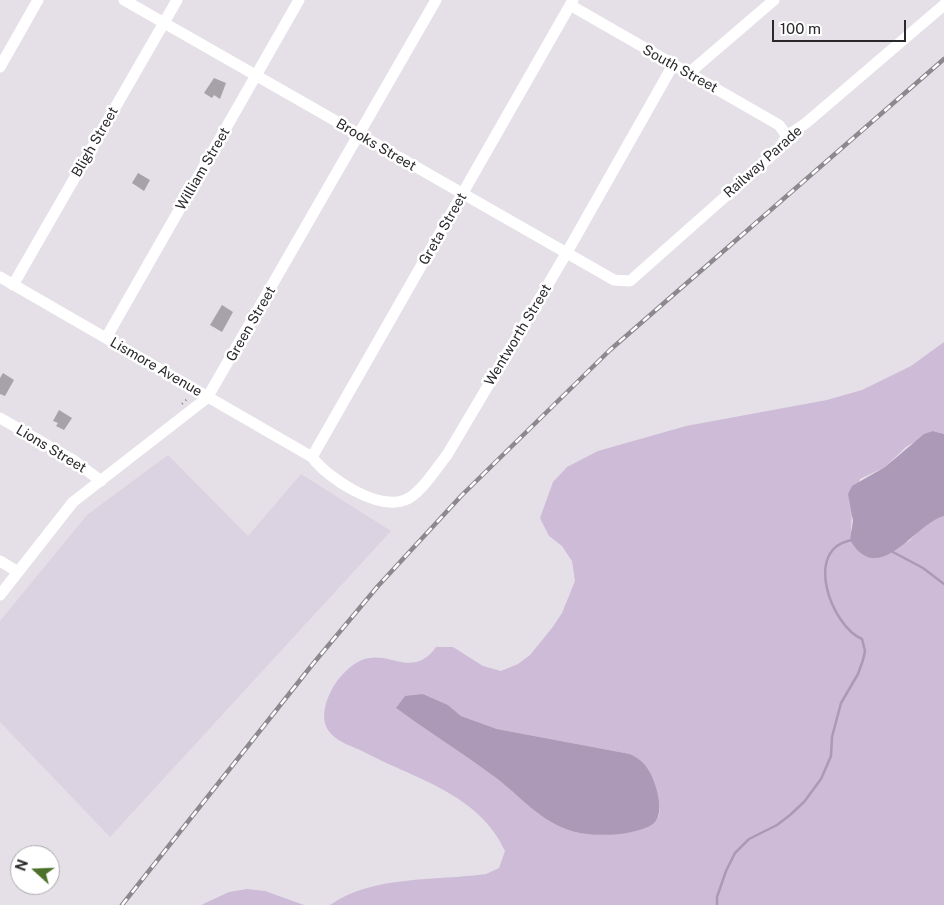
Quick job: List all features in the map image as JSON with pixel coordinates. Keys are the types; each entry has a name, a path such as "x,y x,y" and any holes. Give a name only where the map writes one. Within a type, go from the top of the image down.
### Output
{"street":[{"path":"0,67 38,0"},
{"name":"Brooks Street","path":"124,0 566,254 614,280 630,281"},
{"name":"Bligh Street","path":"13,285 177,0"},
{"name":"William Street","path":"106,338 299,0"},
{"name":"Green Street","path":"0,595 73,502 207,398 436,0"},
{"path":"689,73 774,0"},
{"name":"South Street","path":"571,3 673,65 779,125 787,136"},
{"name":"Greta Street","path":"312,457 571,3"},
{"name":"Railway Parade","path":"630,281 779,149 787,136 806,123 944,5"},
{"name":"Wentworth Street","path":"312,457 320,468 345,485 388,504 406,500 426,482 447,455 566,254 673,65"},
{"name":"Lismore Avenue","path":"0,277 312,457"},
{"name":"Lions Street","path":"0,418 73,460 101,481"},
{"path":"0,562 18,572"}],"shaded area":[{"path":"944,342 944,434 933,431 906,447 885,467 860,479 852,512 851,530 877,557 909,541 927,523 944,516 944,905 330,905 347,895 365,888 385,884 486,874 499,868 505,851 493,831 479,815 461,801 422,779 342,742 331,734 325,723 325,707 335,684 345,672 368,658 407,663 416,662 428,656 436,647 453,647 483,666 501,671 518,664 530,655 552,628 562,613 575,581 572,561 562,546 549,536 540,518 553,482 567,467 598,451 686,426 827,400 862,390 911,366","holes":["423,694 448,705 461,716 497,729 630,754 640,761 649,773 658,802 659,815 655,822 646,827 635,831 608,834 575,832 551,822 531,808 492,775 396,708"]},
{"path":"933,431 944,434 944,516 933,521 885,556 873,558 861,553 850,540 853,521 848,494 852,486 885,467 924,434"},
{"path":"168,455 248,536 301,474 391,531 110,837 0,722 0,621 87,515"},
{"path":"423,694 448,705 461,716 497,729 630,754 641,761 652,776 659,806 657,820 653,824 636,831 604,835 575,832 551,822 531,808 492,775 396,708 405,696"},
{"path":"247,889 265,891 304,905 201,905 229,892"}],"building":[{"path":"214,78 226,83 220,99 214,95 212,98 204,93"},
{"path":"138,173 150,180 144,191 132,183"},
{"path":"222,305 233,312 222,332 210,325"},
{"path":"3,373 14,380 5,396 0,394 0,378"},
{"path":"59,410 72,418 64,430 56,426 58,423 53,421"}],"waterway":[{"path":"717,905 717,897 726,871 735,853 749,839 777,825 804,802 821,779 831,756 832,737 841,703 858,674 865,651 862,639 840,619 832,604 825,571 829,557 837,546 853,540"},
{"path":"891,551 923,568 944,584"}],"railway":[{"path":"122,905 312,665 378,586 462,495 610,350 944,59"}]}
